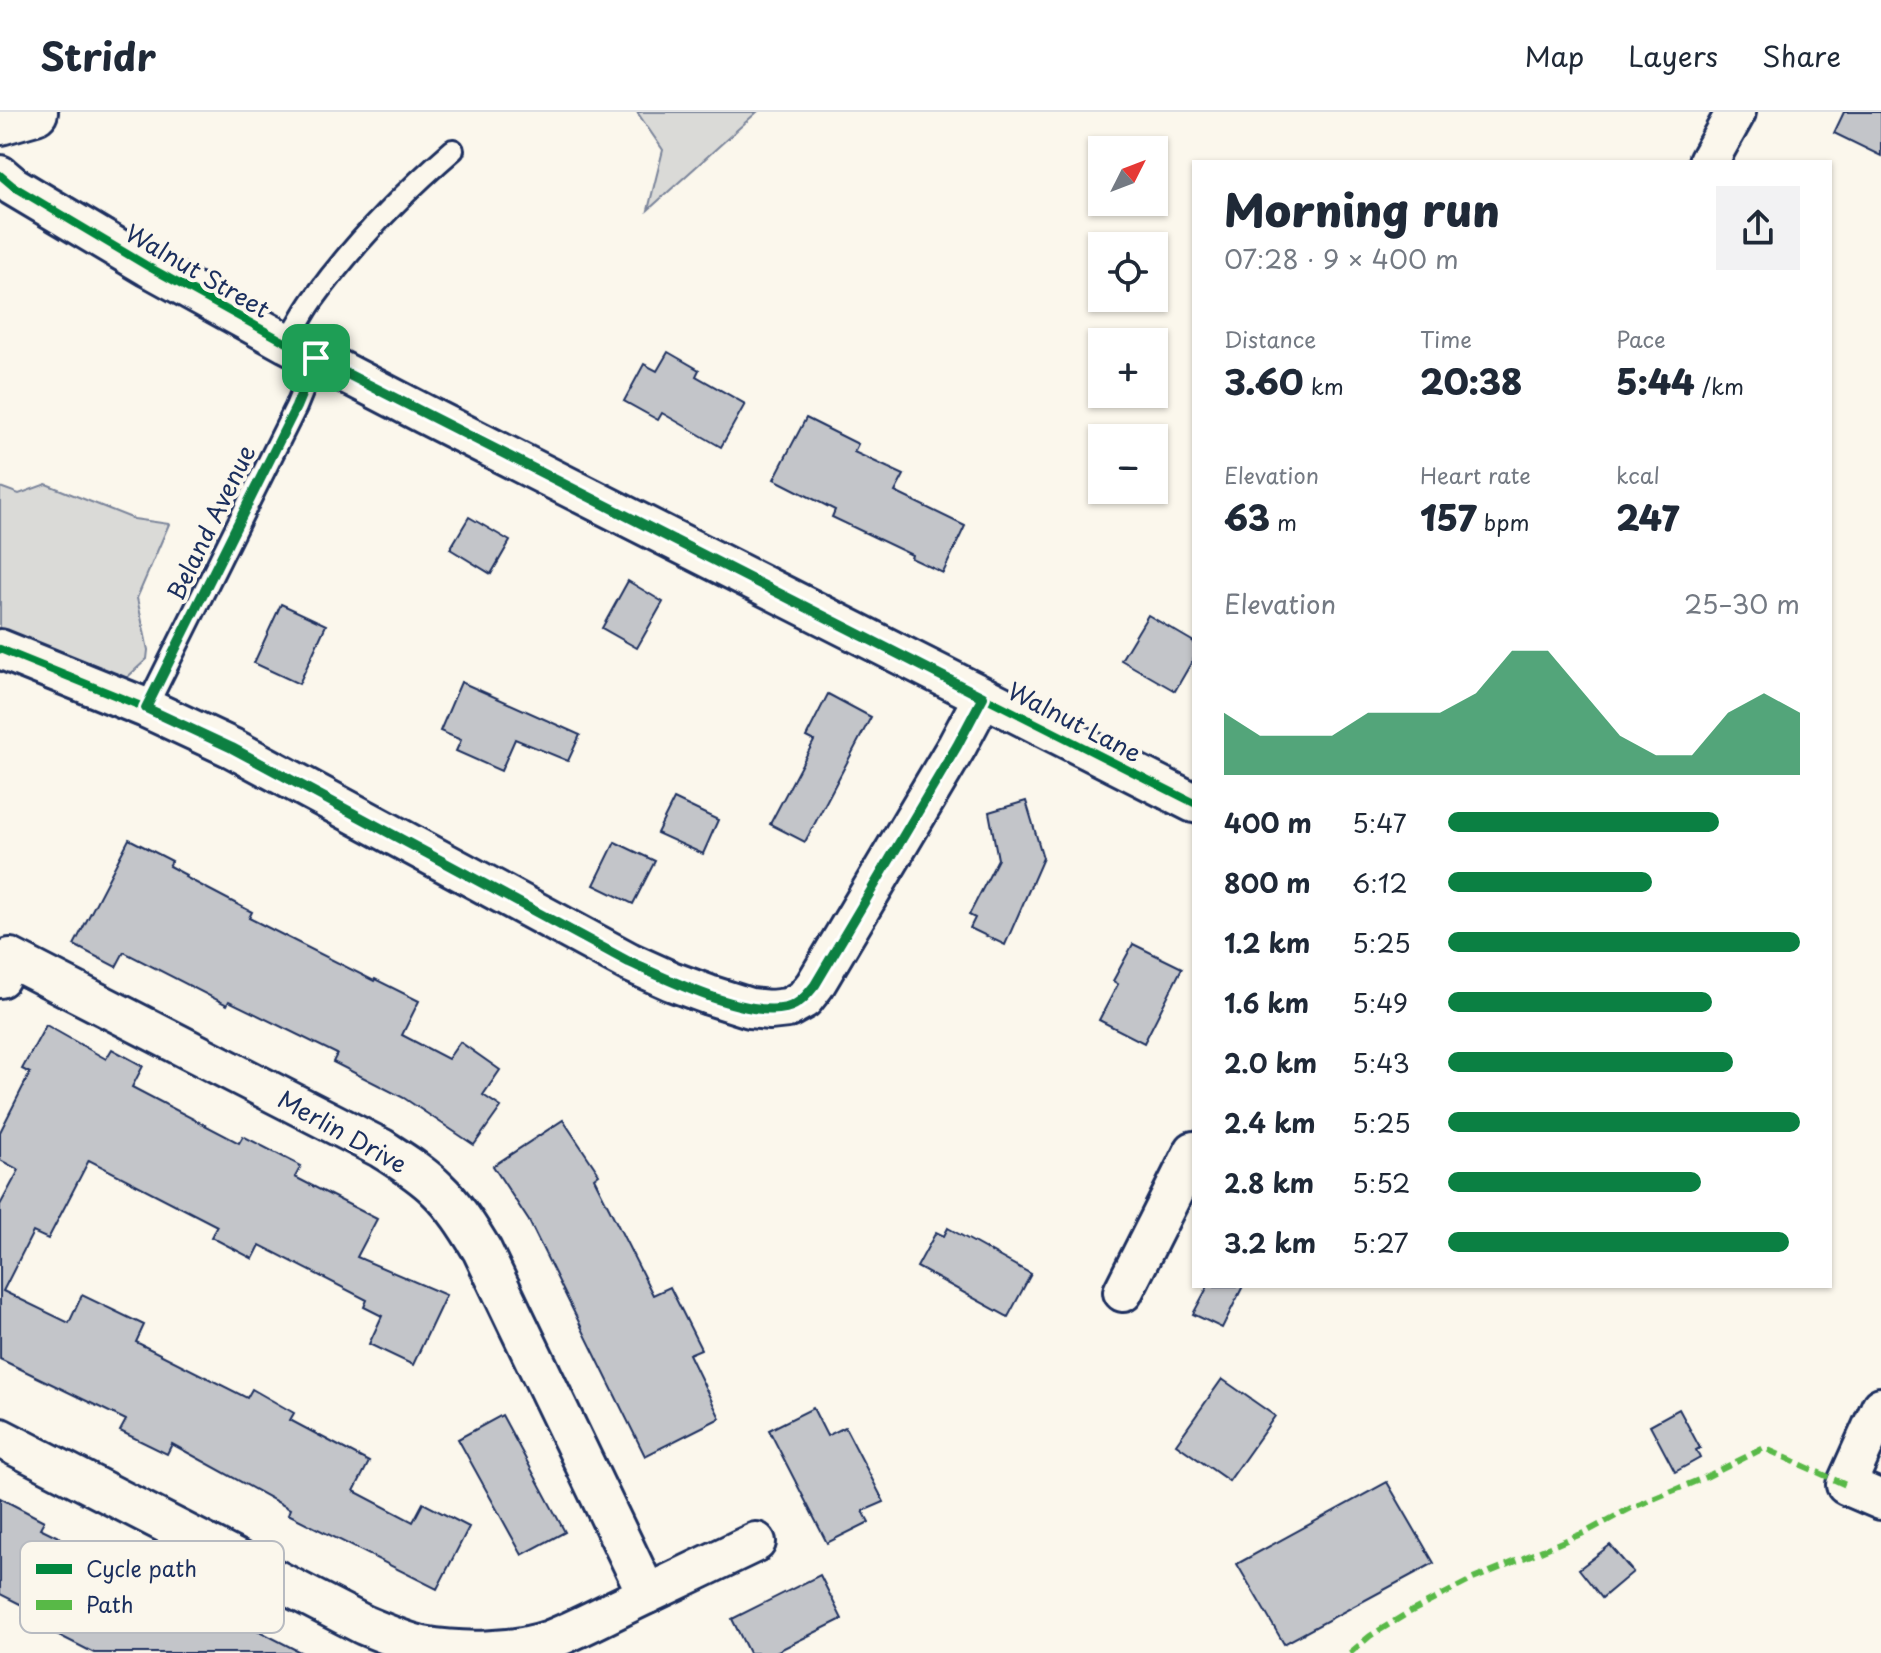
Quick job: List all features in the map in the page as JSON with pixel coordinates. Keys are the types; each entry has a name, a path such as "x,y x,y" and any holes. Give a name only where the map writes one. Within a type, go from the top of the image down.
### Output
{"street":[{"path":"0,122 35,112"},
{"path":"1709,160 1736,112"},
{"name":"Walnut Street","path":"0,175 13,186 149,267 424,414"},
{"name":"Walnut Lane","path":"424,414 1192,802"},
{"path":"0,649 146,708 232,748 629,962 696,991 750,1008 770,1010 788,1008 804,999 815,985 983,697"},
{"name":"Merlin Drive","path":"5,968 381,1148 438,1189 462,1217 482,1250 647,1594"},
{"path":"1123,1292 1192,1155"},
{"path":"1881,1407 1846,1485 1881,1500"},
{"path":"0,1438 200,1541"},
{"path":"284,1584 398,1639 425,1647 488,1651 547,1641 756,1542"}],"lane":[{"name":"Beland Avenue","path":"146,708 296,407 311,302 381,217 453,150"}],"shaded area":[{"path":"637,112 757,112 648,210 663,150"},
{"path":"46,484 134,519 169,524 137,598 148,650 147,659 107,696 0,644 0,487 19,494"}],"building":[{"path":"1844,112 1881,112 1881,156 1834,133"},
{"path":"668,352 699,370 696,376 745,404 721,447 662,413 658,420 624,401 644,364 657,371"},
{"path":"806,418 858,444 854,452 904,475 895,492 965,526 943,573 832,517 835,510 774,479"},
{"path":"469,517 510,541 491,574 450,549"},
{"path":"628,581 663,602 637,648 602,628"},
{"path":"281,604 326,625 299,684 254,663"},
{"path":"1148,615 1192,641 1192,661 1175,691 1121,660"},
{"path":"461,682 580,735 568,761 515,739 501,771 456,751 461,740 440,731"},
{"path":"828,694 871,717 805,842 770,824 814,741 806,737"},
{"path":"674,799 718,820 703,854 657,833"},
{"path":"1026,801 1043,858 1005,945 970,928 975,918 969,915 998,859 989,812"},
{"path":"129,839 172,861 169,866 185,877 252,912 249,918 419,1001 402,1035 448,1059 460,1042 500,1070 483,1095 501,1107 474,1145 404,1098 333,1062 337,1054 229,1001 227,1005 124,952 116,967 74,945"},
{"path":"615,842 655,861 633,904 594,885"},
{"path":"1133,944 1182,968 1144,1043 1099,1020 1118,984 1113,981"},
{"path":"46,1025 106,1059 112,1049 143,1066 132,1087 239,1143 243,1136 301,1166 295,1177 377,1219 357,1257 446,1295 413,1365 369,1344 382,1316 364,1307 367,1300 260,1245 253,1259 211,1237 217,1226 89,1160 48,1239 33,1232 3,1291 69,1323 82,1295 144,1325 136,1342 247,1398 252,1389 294,1413 290,1420 369,1462 354,1491 413,1522 423,1503 469,1527 437,1589 288,1514 290,1509 172,1444 167,1454 120,1431 126,1420 0,1359 0,1205 19,1170 0,1160 0,1132 30,1073 22,1069"},
{"path":"563,1120 599,1174 594,1178 653,1295 670,1287 701,1349 689,1354 720,1418 645,1456 529,1221 493,1166"},
{"path":"948,1228 1031,1274 1008,1317 917,1267 936,1232 944,1236"},
{"path":"1207,1288 1242,1288 1222,1328 1193,1314"},
{"path":"1222,1379 1275,1416 1229,1481 1176,1444"},
{"path":"813,1408 827,1436 845,1427 884,1502 863,1511 869,1522 827,1543 769,1430"},
{"path":"1679,1409 1700,1448 1696,1450 1700,1458 1675,1472 1650,1425"},
{"path":"502,1415 565,1532 522,1555 458,1439"},
{"path":"1387,1482 1434,1563 1284,1644 1237,1564"},
{"path":"0,1498 44,1521 40,1528 66,1541 20,1541 20,1604 0,1594"},
{"path":"1610,1545 1633,1572 1602,1598 1579,1569"},
{"path":"820,1575 842,1619 774,1653 749,1653 732,1619"},
{"path":"55,1633 263,1633 302,1653 94,1653"}],"marked path":[{"path":"1350,1653 1370,1636 1408,1613 1473,1579 1586,1532 1631,1508 1706,1477 1764,1448 1846,1485"}],"cycle path":[{"path":"0,175 13,186 149,267 287,343 1192,802"},
{"path":"0,649 146,708 232,748 629,962 709,995 750,1008 770,1010 788,1008 804,999 815,985 983,697"}],"route":[{"path":"316,358 983,697 957,746 804,999 788,1008 750,1008 671,981 629,962 232,748 146,708 296,407 316,358"}]}
